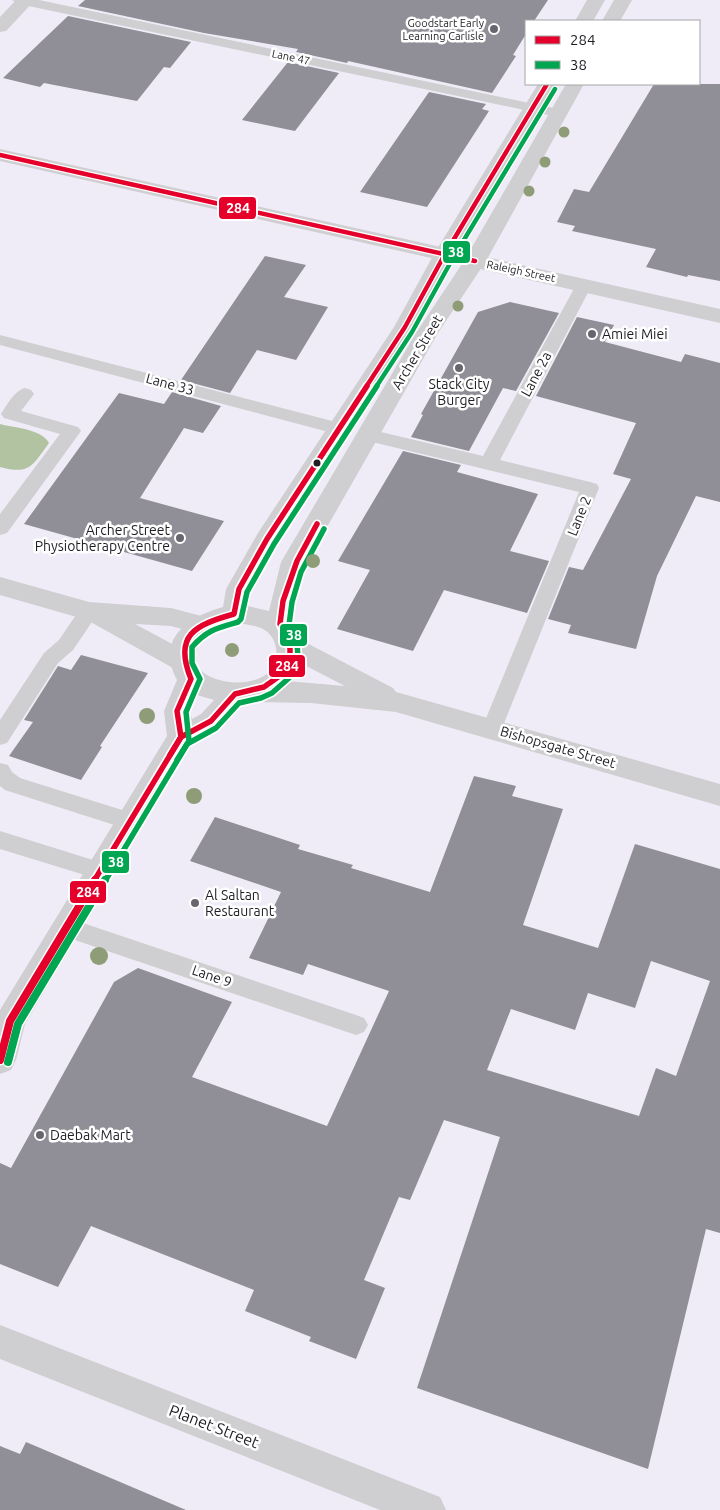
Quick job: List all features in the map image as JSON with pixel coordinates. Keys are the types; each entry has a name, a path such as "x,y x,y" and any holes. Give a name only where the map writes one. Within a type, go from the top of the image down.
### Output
{"main road":[{"path":"0,27 23,0"},
{"path":"585,20 596,0"},
{"path":"612,20 623,0"},
{"name":"Archer Street","path":"234,614 240,589 267,539 405,327 445,254 546,85"},
{"name":"Archer Street","path":"285,637 283,601 294,562 427,333 474,261 574,85"},
{"name":"Raleigh Street","path":"0,155 720,316"},
{"path":"0,586 89,611 171,617 200,625"},
{"path":"89,611 187,670 205,688 219,693 244,693"},
{"path":"0,1060 5,1026 68,928 181,737 211,721 244,693 276,681 289,664 285,637 262,618 234,614 216,617 200,625 189,635 183,648 187,670 177,711 181,737"},
{"name":"Bishopsgate Street","path":"285,637 396,702"},
{"name":"Bishopsgate Street","path":"244,693 311,693 396,702 720,795"},
{"name":"Planet Street","path":"0,1342 427,1510"}],"lane":[{"name":"Lane 47","path":"23,0 558,113"},
{"name":"Lane 2a","path":"489,463 584,285"},
{"name":"Lane 33","path":"0,340 340,429"},
{"path":"0,528 72,431 10,414 26,394"},
{"name":"Lane 2","path":"368,435 590,488 492,728"},
{"path":"0,737 51,658 66,645 89,611"},
{"path":"0,761 64,663 66,645"},
{"path":"0,771 4,778 13,784 130,821"},
{"path":"0,840 101,871"},
{"name":"Lane 9","path":"68,928 356,1025"}],"shaded area":[{"path":"0,424 34,432 46,438 49,443 29,467 18,470 0,467"}],"building":[{"path":"85,0 548,0 535,20 525,20 525,36 513,55 516,56 492,93 348,61 347,63 296,52 298,49 204,33 78,6"},
{"path":"68,16 191,42 170,68 164,67 137,101 44,83 40,87 3,78"},
{"path":"288,62 339,73 295,131 242,120"},
{"path":"720,84 720,281 688,275 687,277 646,267 656,249 572,231 575,226 557,222 574,189 589,192 653,85"},
{"path":"429,92 486,104 482,109 489,111 427,207 360,192"},
{"path":"265,256 306,265 284,297 328,307 296,360 257,350 230,393 181,380"},
{"path":"510,302 559,313 516,391 503,388 469,451 411,437 423,415 421,414 478,312"},
{"path":"577,317 614,325 605,342 681,362 685,354 720,363 720,502 696,496 657,576 636,649 568,633 571,625 548,619 569,567 583,570 631,479 613,474 636,423 536,396"},
{"path":"172,392 221,406 203,433 184,428 140,498 224,521 192,571 24,524 119,393 164,404"},
{"path":"403,451 461,465 457,472 538,494 510,551 549,561 527,613 444,590 413,651 337,629 370,570 338,561"},
{"path":"81,655 148,673 100,746 102,747 81,780 9,756 33,722 24,720 58,666 71,670"},
{"path":"474,776 516,786 512,796 563,809 523,925 598,948 635,844 720,869 720,1233 706,1229 648,1469 417,1388 500,1137 444,1120 410,1200 399,1197 364,1280 385,1288 356,1359 309,1341 311,1337 245,1311 254,1290 91,1226 58,1287 0,1264 0,1163 11,1168 114,982 138,968 232,1002 192,1077 327,1126 389,991 308,964 303,975 249,958 281,892 190,861 215,817 300,845 298,849 353,865 351,868 430,892","holes":["651,961 710,981 676,1076 656,1068 639,1116 487,1070 511,1009 575,1030 588,993 635,1008"]},
{"path":"26,1442 186,1510 0,1510 0,1446 20,1454"}],"transit line":[{"name":"284","path":"0,1060 10,1021 181,737 177,711 191,679 185,665 183,653 185,643 190,634 209,622 234,614 239,589 267,539 405,327 445,254 546,85"},
{"name":"38","path":"8,1062 18,1024 189,741 186,712 200,679 192,663 192,647 204,634 213,629 238,622 241,619 247,592 274,544 412,332 453,258 555,89"},
{"name":"284","path":"0,155 475,261"},
{"name":"284","path":"170,755 181,737 211,721 235,694 254,691 264,687 281,675 290,658 290,648 280,624 283,601 297,561 317,524"},
{"name":"38","path":"177,760 187,744 216,728 239,703 250,702 272,693 289,678 298,658 298,646 289,625 292,602 301,572 324,529"}],"place":[{"name":"Goodstart Early Learning Carlisle","path":"494,29"},
{"name":"Amiei Miei","path":"592,334"},
{"name":"Stack City Burger","path":"459,368"},
{"name":"Archer Street Physiotherapy Centre","path":"180,538"},
{"name":"Al Saltan Restaurant","path":"195,903"},
{"name":"Daebak Mart","path":"40,1135"}]}
